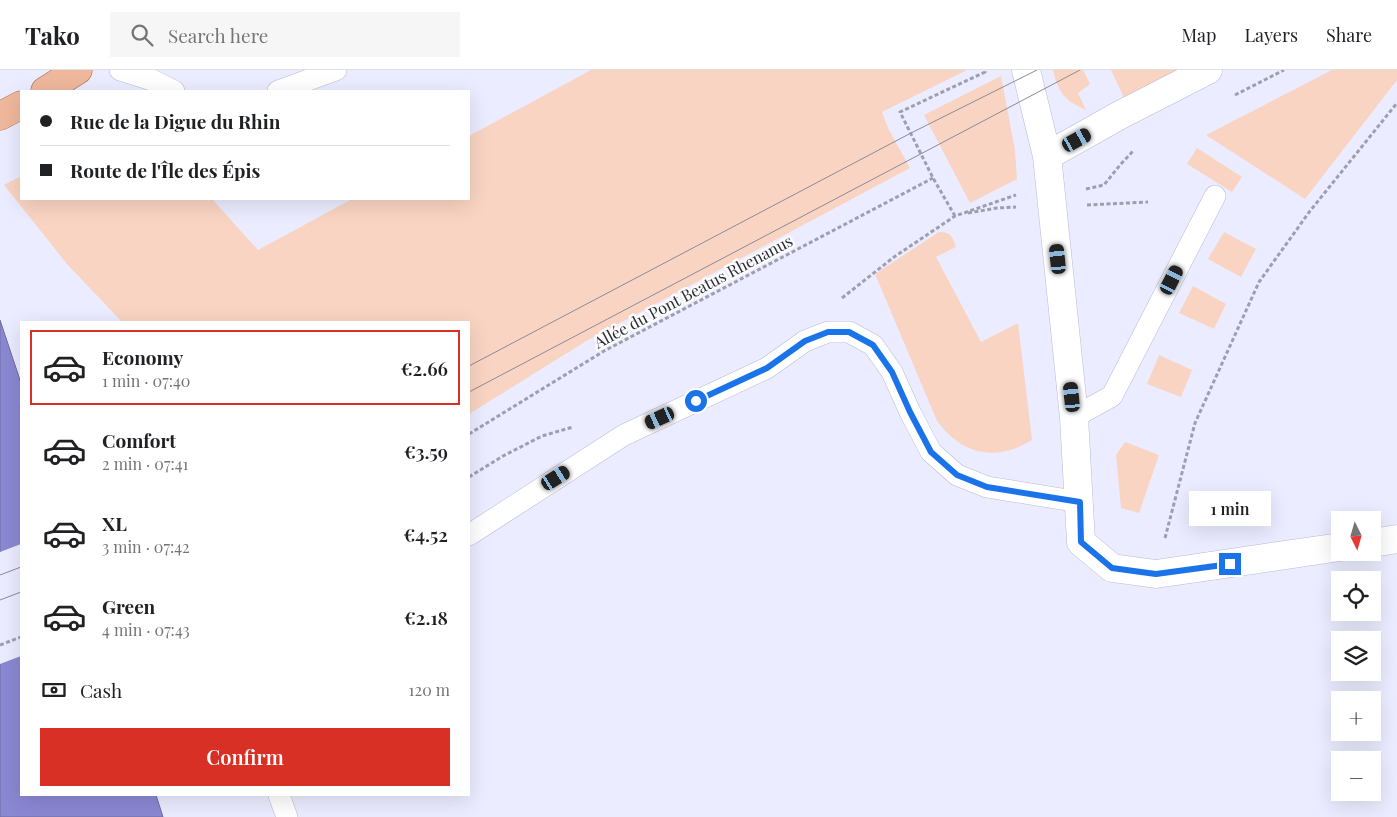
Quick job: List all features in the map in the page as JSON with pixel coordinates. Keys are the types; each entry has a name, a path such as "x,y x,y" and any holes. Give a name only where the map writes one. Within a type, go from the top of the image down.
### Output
{"main road":[{"path":"47,90 78,70"},
{"path":"0,116 20,106"}],"street":[{"path":"1026,70 1047,156 1074,416 1081,542 1112,568 1156,574 1331,548"},
{"path":"1047,156 1120,115 1208,70"},
{"path":"1381,541 1397,539"}],"lane":[{"path":"120,70 152,80 172,90"},
{"path":"281,90 336,70"},
{"path":"1074,416 1112,396 1216,196"},
{"path":"470,534 624,434 767,368 805,341 828,332 849,332 873,345 892,372 931,452 957,475 987,487 1080,502"},
{"path":"279,796 287,817"}],"path":[{"path":"984,70 985,72 900,112 933,178 955,216 1015,195"},
{"path":"1234,96 1284,70"},
{"path":"1156,574 1194,423 1259,282 1310,211 1397,103"},
{"path":"1089,190 1104,185 1138,146"},
{"name":"Allée du Pont Beatus Rhenanus","path":"470,433 604,351 933,178"},
{"path":"470,476 503,456 542,436"},
{"path":"0,645 20,637"}],"shaded area":[{"path":"591,70 967,70 882,112 888,128 910,168 588,340 470,413 470,321 121,321 67,264 4,185 20,177 20,200 213,200 258,250 350,200 470,200 470,135"},
{"path":"1053,70 1083,70 1090,84 1078,93 1086,110 1073,103 1064,95 1057,84"},
{"path":"1111,70 1183,70 1125,100"},
{"path":"1332,70 1397,70 1397,80 1305,199 1206,135"},
{"path":"1001,76 1015,150 1017,179 970,203 924,115"},
{"path":"1197,148 1242,177 1232,192 1187,164"},
{"path":"939,232 950,235 956,247 936,257 981,342 1018,323 1032,440 1019,447 993,453 980,452 957,441 937,421 875,274"},
{"path":"1224,232 1256,249 1241,277 1208,259"},
{"path":"1193,286 1226,304 1214,329 1179,313"},
{"path":"0,320 20,380 20,796 156,796 163,817 0,817"},
{"path":"1159,355 1192,370 1181,397 1147,384"},
{"path":"1125,442 1159,455 1139,513 1121,508 1116,455"}],"pier":[{"path":"20,544 20,656 0,664 0,552"}],"tram line":[{"path":"470,365 911,133 1037,70"},
{"path":"470,391 1080,70"},
{"path":"0,575 20,567"},
{"path":"0,600 20,592"}],"route":[{"path":"696,401 767,368 805,341 828,332 849,332 873,345 892,372 931,452 957,475 987,487 1080,502 1081,542 1112,568 1156,574 1230,564"}]}
